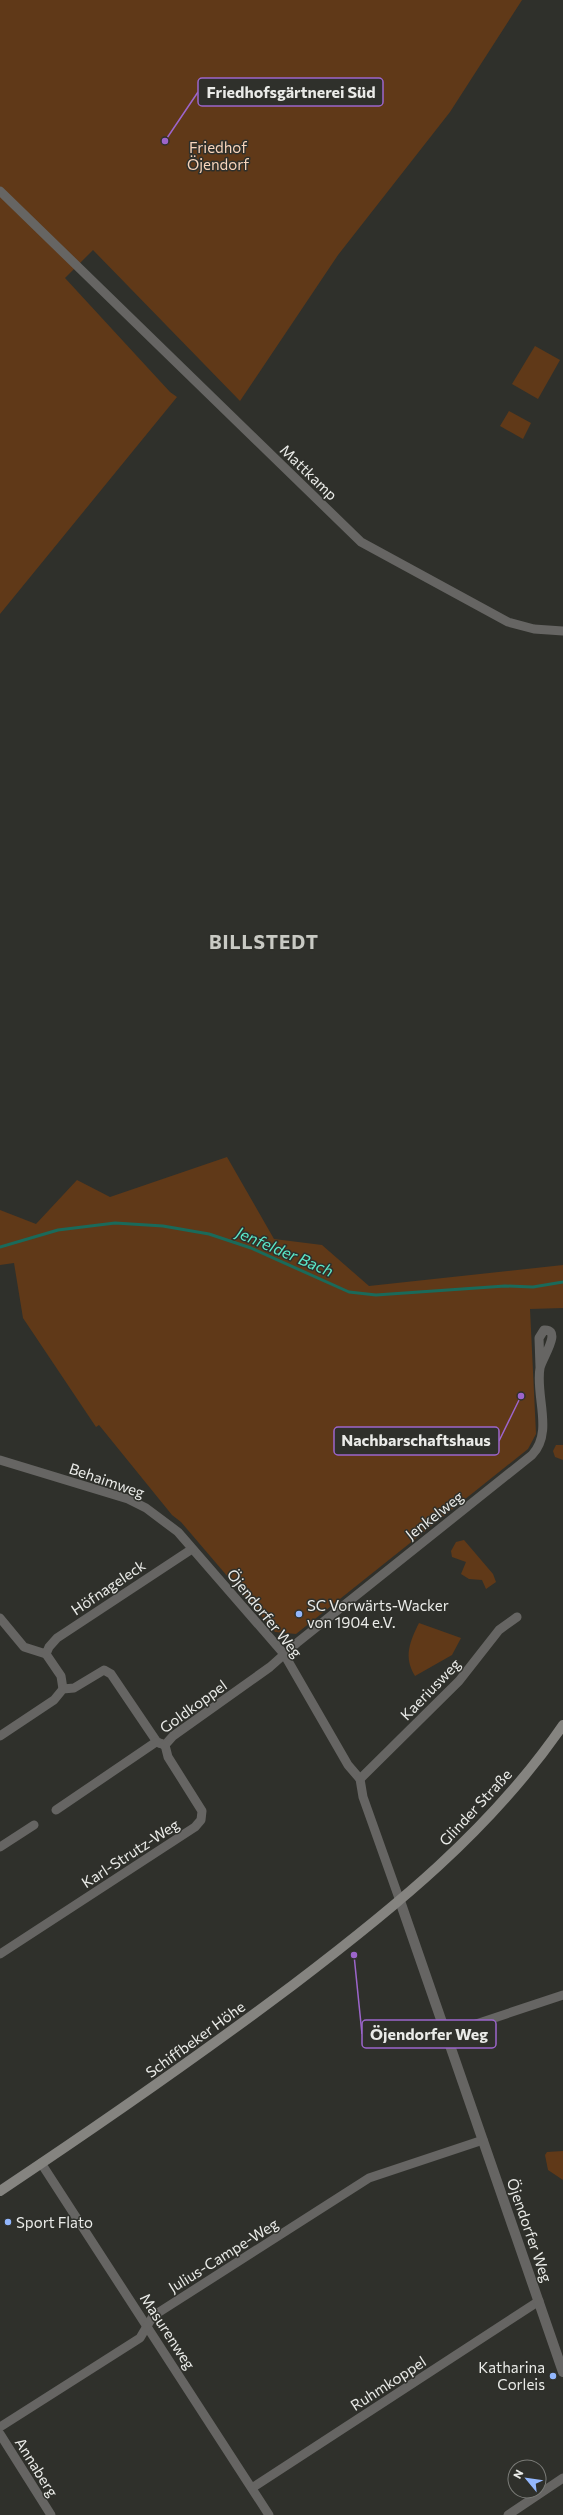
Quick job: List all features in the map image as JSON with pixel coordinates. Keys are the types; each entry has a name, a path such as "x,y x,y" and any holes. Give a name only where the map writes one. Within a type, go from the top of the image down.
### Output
{"main road":[{"name":"Glinder Straße","path":"400,1901 494,1812 530,1770 563,1725"},
{"name":"Schiffbeker Höhe","path":"0,2192 192,2061 400,1901"}],"street":[{"name":"Mattkamp","path":"0,191 361,542 508,622 534,629 563,631"},
{"name":"Jenkelweg","path":"284,1654 537,1450 542,1442 540,1368"},
{"name":"Behaimweg","path":"0,1460 128,1499 146,1508 163,1520 178,1532 192,1549"},
{"name":"Öjendorfer Weg","path":"192,1549 284,1654 348,1765 360,1779 363,1797 563,2372"},
{"name":"Höfnageleck","path":"46,1654 49,1647 57,1638 192,1549"},
{"name":"Kaeriusweg","path":"360,1779 459,1682 499,1630 517,1617"},
{"path":"0,1618 24,1647 46,1654 61,1676 63,1689"},
{"name":"Goldkoppel","path":"56,1810 156,1742 165,1745 173,1736 270,1667 284,1654"},
{"path":"0,1736 54,1700 63,1689 74,1688 97,1672 108,1671 156,1742 165,1745"},
{"name":"Karl-Strutz-Weg","path":"0,1954 195,1827 201,1820 202,1811 168,1757 165,1745"},
{"path":"0,1847 34,1825"},
{"path":"446,2034 563,1994"},
{"name":"Julius-Campe-Weg","path":"0,2427 140,2338 153,2316 369,2178 483,2140"},
{"name":"Masurenweg","path":"41,2164 148,2325 269,2515"},
{"name":"Ruhmkoppel","path":"252,2488 539,2301"},
{"name":"Annaberg","path":"0,2434 51,2515"},
{"path":"508,2515 563,2478"}],"green space":[{"name":"Friedhof Öjendorf","path":"0,0 522,0 450,112 338,255 240,401 93,250 65,278 170,392 177,397 0,614"},
{"path":"535,346 560,360 538,399 512,384"},
{"path":"509,411 531,423 523,439 500,426"},
{"path":"227,1157 274,1239 322,1245 369,1286 563,1265 563,1308 530,1309 536,1434 528,1449 296,1634 275,1632 181,1522 172,1515 99,1425 96,1427 23,1318 14,1263 0,1265 0,1210 36,1224 77,1180 110,1197"},
{"path":"556,1445 563,1445 563,1460 555,1457 553,1451"},
{"path":"464,1540 493,1574 496,1582 486,1589 482,1580 469,1579 461,1574 466,1562 452,1557 451,1551 456,1542"},
{"path":"419,1623 461,1638 452,1655 415,1676 409,1662 409,1649"},
{"path":"563,2151 563,2180 548,2170 545,2155 547,2152"}],"waterway":[{"name":"Jenfelder Bach","path":"0,1247 58,1230 115,1223 163,1226 209,1234 251,1248 349,1292 376,1295 505,1286 533,1287 563,1282"}],"place":[{"name":"Friedhofsgärtnerei Süd","path":"165,141"},
{"name":"Nachbarschaftshaus","path":"521,1396"},
{"name":"SC Vorwärts-Wacker von 1904 e.V.","path":"299,1614"},
{"name":"Öjendorfer Weg","path":"354,1955"},
{"name":"Sport Flato","path":"8,2222"},
{"name":"Katharina Corleis","path":"553,2376"}],"district":[{"name":"BILLSTEDT","path":"264,941"}]}
